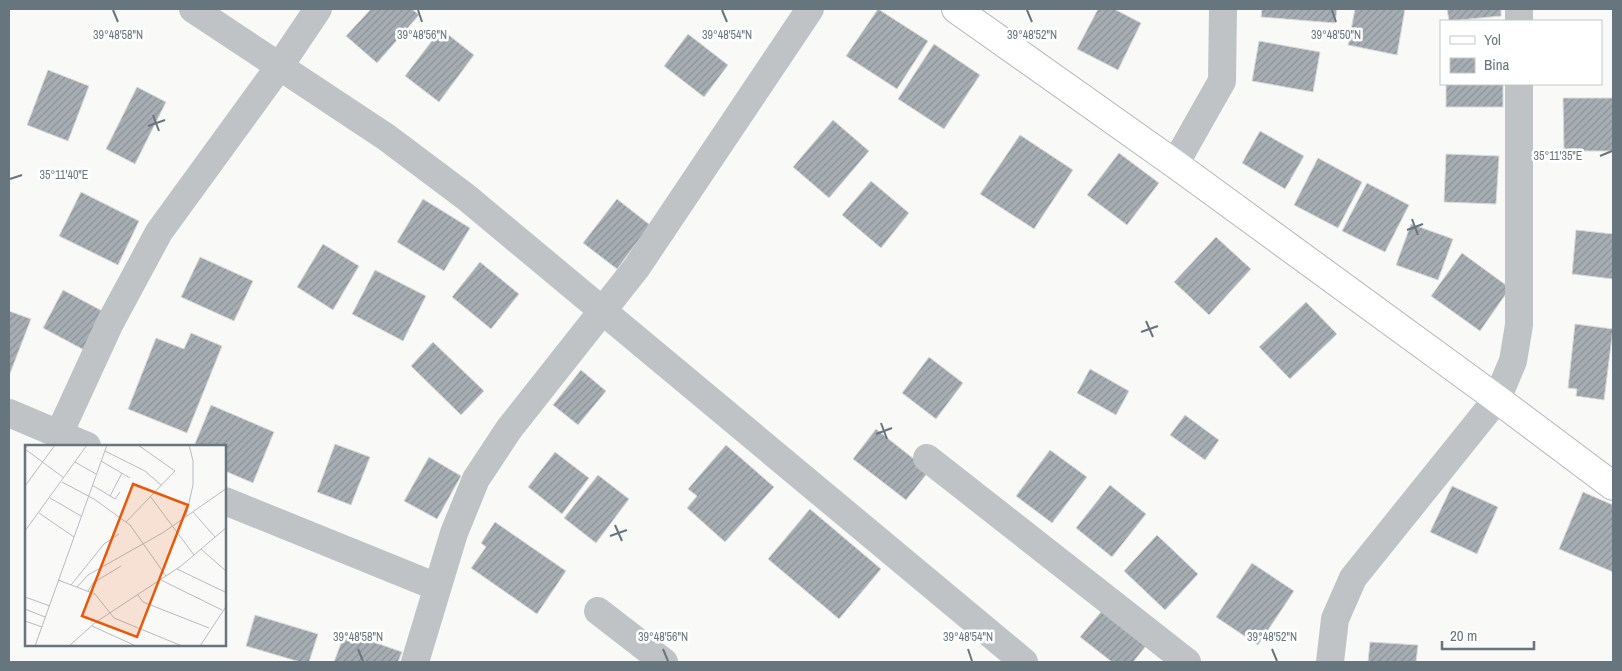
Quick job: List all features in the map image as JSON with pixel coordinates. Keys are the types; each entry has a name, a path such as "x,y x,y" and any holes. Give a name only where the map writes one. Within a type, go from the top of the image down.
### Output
{"street":[{"path":"193,9 386,137 466,197 1024,662"},
{"path":"59,434 110,323 159,232 279,67 318,9"},
{"path":"415,662 454,532 476,479 509,429 637,267 810,9"},
{"path":"956,9 1174,164 1498,399 1613,486"},
{"path":"1174,164 1222,81 1223,9"},
{"path":"1330,662 1335,620 1353,578 1498,399 1513,361 1519,325 1519,85"},
{"path":"9,413 86,445"},
{"path":"927,458 1187,662"},
{"path":"226,502 437,587"},
{"path":"598,611 664,662"}],"building":[{"path":"371,9 412,9 419,15 377,63 346,36"},
{"path":"878,9 928,41 897,89 846,56"},
{"path":"1098,9 1114,9 1141,23 1118,70 1077,49"},
{"path":"1262,9 1337,9 1335,23 1261,17"},
{"path":"1355,9 1405,9 1397,55 1348,45"},
{"path":"1447,9 1501,9 1501,16 1449,20"},
{"path":"441,29 474,55 439,102 405,76"},
{"path":"688,34 728,65 704,97 664,66"},
{"path":"1259,41 1320,52 1313,92 1252,81"},
{"path":"934,44 980,75 944,129 898,99"},
{"path":"48,70 89,86 68,141 27,125"},
{"path":"1446,85 1503,85 1503,107 1446,107"},
{"path":"137,87 166,102 135,164 106,149"},
{"path":"1563,98 1613,98 1613,151 1564,151"},
{"path":"833,120 869,151 829,198 793,167"},
{"path":"1260,131 1304,156 1285,189 1242,163"},
{"path":"1020,135 1073,170 1034,229 980,194"},
{"path":"1119,153 1159,183 1127,225 1087,195"},
{"path":"1446,154 1499,156 1496,204 1444,202"},
{"path":"1318,158 1362,182 1338,228 1294,205"},
{"path":"871,181 909,213 881,248 842,215"},
{"path":"1367,183 1409,205 1385,252 1342,231"},
{"path":"81,192 139,221 118,265 59,236"},
{"path":"423,199 470,228 444,271 397,242"},
{"path":"617,199 650,225 617,269 583,243"},
{"path":"1411,224 1453,239 1438,280 1396,265"},
{"path":"1576,230 1613,234 1613,279 1572,274"},
{"path":"1216,237 1251,269 1209,315 1174,282"},
{"path":"323,244 359,266 333,310 297,287"},
{"path":"1462,253 1510,288 1480,331 1431,296"},
{"path":"200,257 253,281 234,321 181,297"},
{"path":"480,262 519,294 491,329 452,297"},
{"path":"375,270 426,296 403,341 352,314"},
{"path":"63,290 106,313 86,351 43,328"},
{"path":"1306,302 1337,334 1290,379 1259,347"},
{"path":"9,311 31,319 9,376"},
{"path":"1575,324 1613,329 1604,400 1576,396 1577,389 1568,388"},
{"path":"191,333 222,346 187,433 128,409 156,338 184,349"},
{"path":"433,342 484,391 461,415 411,366"},
{"path":"929,357 963,383 936,419 902,393"},
{"path":"1090,369 1129,391 1116,415 1077,393"},
{"path":"581,370 606,391 578,425 553,405"},
{"path":"211,405 274,432 253,483 226,471 226,445 194,445"},
{"path":"1185,415 1219,440 1205,460 1170,435"},
{"path":"876,429 929,471 906,500 853,459"},
{"path":"335,444 370,457 351,505 317,492"},
{"path":"726,445 774,487 725,542 687,508 697,496 688,489"},
{"path":"1050,450 1087,477 1052,523 1016,496"},
{"path":"555,452 589,478 562,514 528,487"},
{"path":"429,457 461,476 437,519 404,501"},
{"path":"598,475 629,499 596,543 564,518"},
{"path":"1110,485 1146,514 1112,557 1076,528"},
{"path":"1452,486 1498,507 1477,554 1430,532"},
{"path":"1583,492 1613,505 1613,572 1559,549"},
{"path":"810,509 881,569 839,619 768,559"},
{"path":"495,522 566,571 537,614 471,568 486,547 481,543"},
{"path":"1157,535 1198,574 1165,610 1124,571"},
{"path":"1252,563 1294,591 1258,645 1216,617"},
{"path":"1106,606 1150,641 1133,662 1112,662 1080,637"},
{"path":"255,615 318,634 309,662 300,662 246,646"},
{"path":"345,632 402,652 398,662 334,662"},
{"path":"1370,642 1418,645 1416,662 1368,662"}]}
